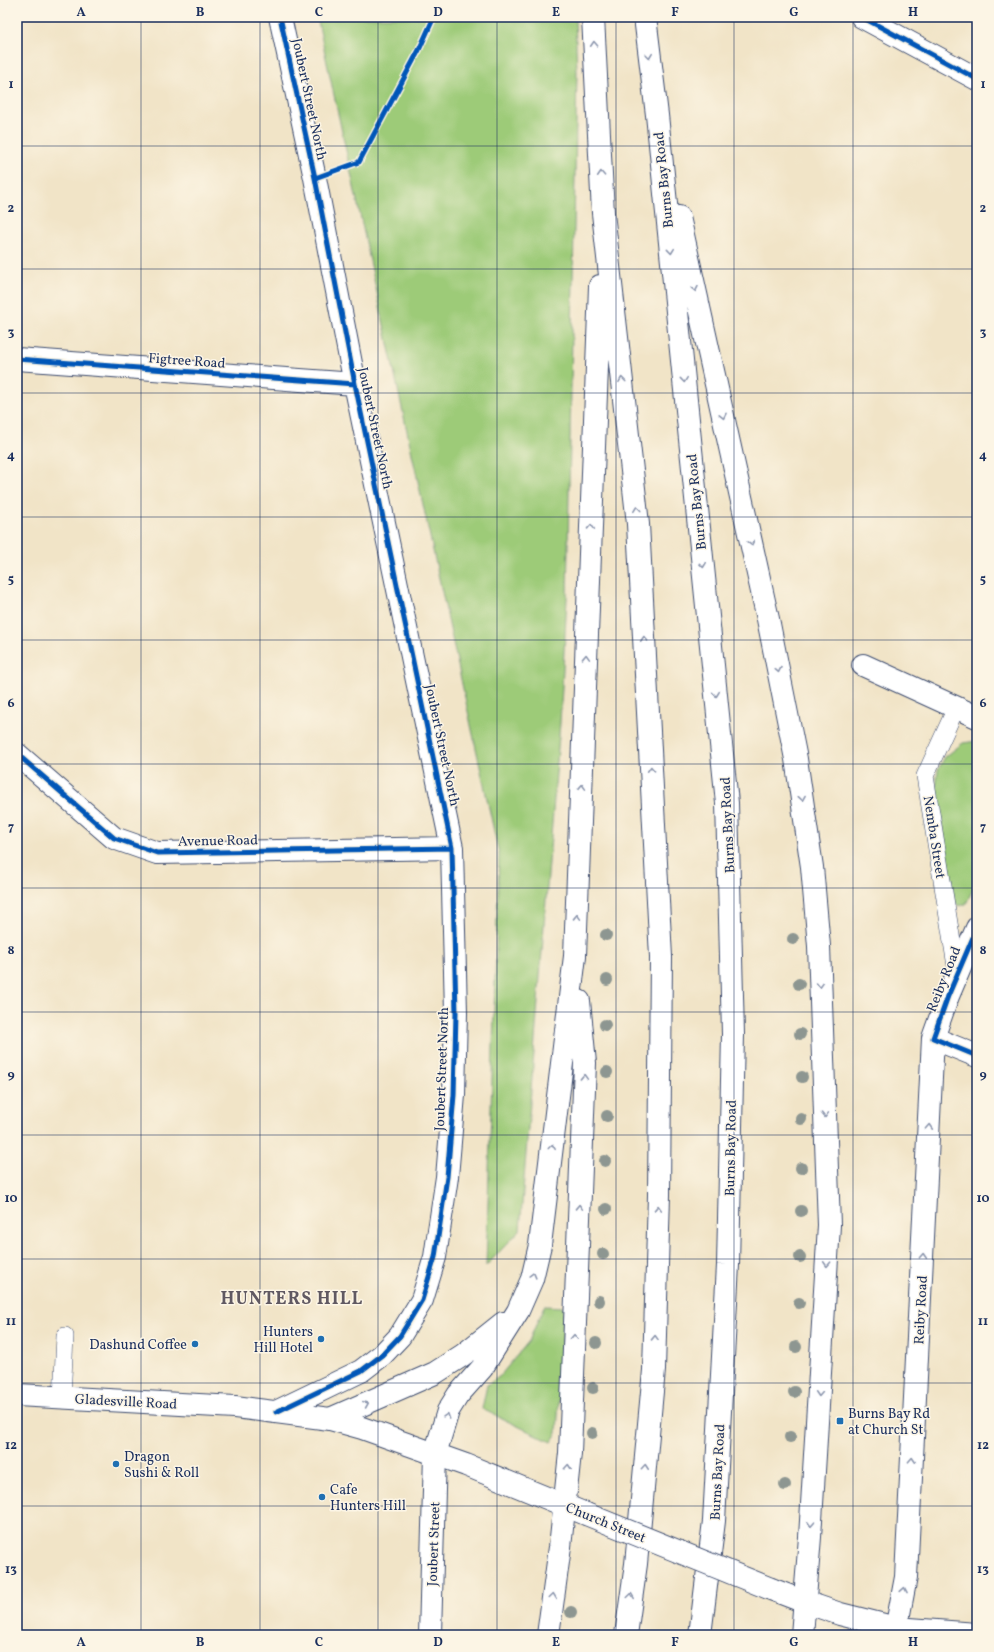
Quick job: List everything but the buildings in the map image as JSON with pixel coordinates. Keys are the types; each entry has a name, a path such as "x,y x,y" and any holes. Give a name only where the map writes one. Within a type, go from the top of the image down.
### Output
{"main road":[{"name":"Joubert Street North","path":"276,1412 361,1370 382,1355 400,1336 422,1300 435,1257 447,1177 454,1095 456,1013 452,848 355,384 315,178 280,17"},
{"path":"593,17 602,213 638,524 661,957 659,1195 654,1370 636,1564 626,1635"},
{"name":"Burns Bay Road","path":"645,17 727,803 733,1034 728,1265 714,1521 700,1635"},
{"path":"862,17 977,79"},
{"path":"656,115 770,627 796,759 812,867 819,946 829,1225 810,1537 802,1635"},
{"path":"548,1635 570,1453 585,1063 575,956 602,213"},
{"name":"Figtree Road","path":"17,359 355,384"},
{"path":"863,665 977,717"},
{"name":"Avenue Road","path":"17,754 114,838 157,853 452,848"},
{"name":"Reiby Road","path":"896,1631 906,1569 933,1038 957,972 977,928"},
{"name":"Joubert Street","path":"430,1635 435,1454 448,1411 458,1395 482,1368 518,1311 532,1280 540,1245 575,956"},
{"path":"933,1038 977,1056"},
{"path":"330,1419 435,1373 462,1356 518,1311"},
{"name":"Gladesville Road","path":"17,1395 234,1407"},
{"name":"Church Street","path":"234,1407 330,1419 362,1428 435,1454 772,1589 840,1614 896,1631 977,1634"}],"lane":[{"name":"Nemba Street","path":"956,708 925,776 957,972"},
{"path":"62,1398 65,1336"}],"green space":[{"path":"317,17 575,17 577,72 567,599 560,723 520,1230 486,1266 499,854"},
{"path":"977,741 977,880 966,904 960,906 956,904 953,895 936,788 938,770 945,757 963,743"},
{"path":"544,1306 564,1307 557,1433 551,1442 482,1409 487,1385 499,1377 529,1341"}],"cycle path":[{"path":"276,1412 361,1371 382,1355 400,1336 422,1300 435,1257 447,1177 454,1095 456,1013 452,848 355,384 315,178 280,17"},
{"path":"315,178 359,162 419,50 434,17"},
{"path":"862,17 977,79"},
{"path":"17,359 355,384"},
{"path":"17,754 114,838 157,853 452,848"},
{"path":"977,928 948,996 933,1038 977,1056"}],"place":[{"name":"Hunters Hill Hotel","path":"321,1339"},
{"name":"Dashund Coffee","path":"195,1344"},
{"name":"Burns Bay Rd at Church St","path":"840,1421"},
{"name":"Dragon Sushi & Roll","path":"116,1464"},
{"name":"Cafe Hunters Hill","path":"322,1497"}],"district":[{"name":"HUNTERS HILL","path":"292,1298"}]}
